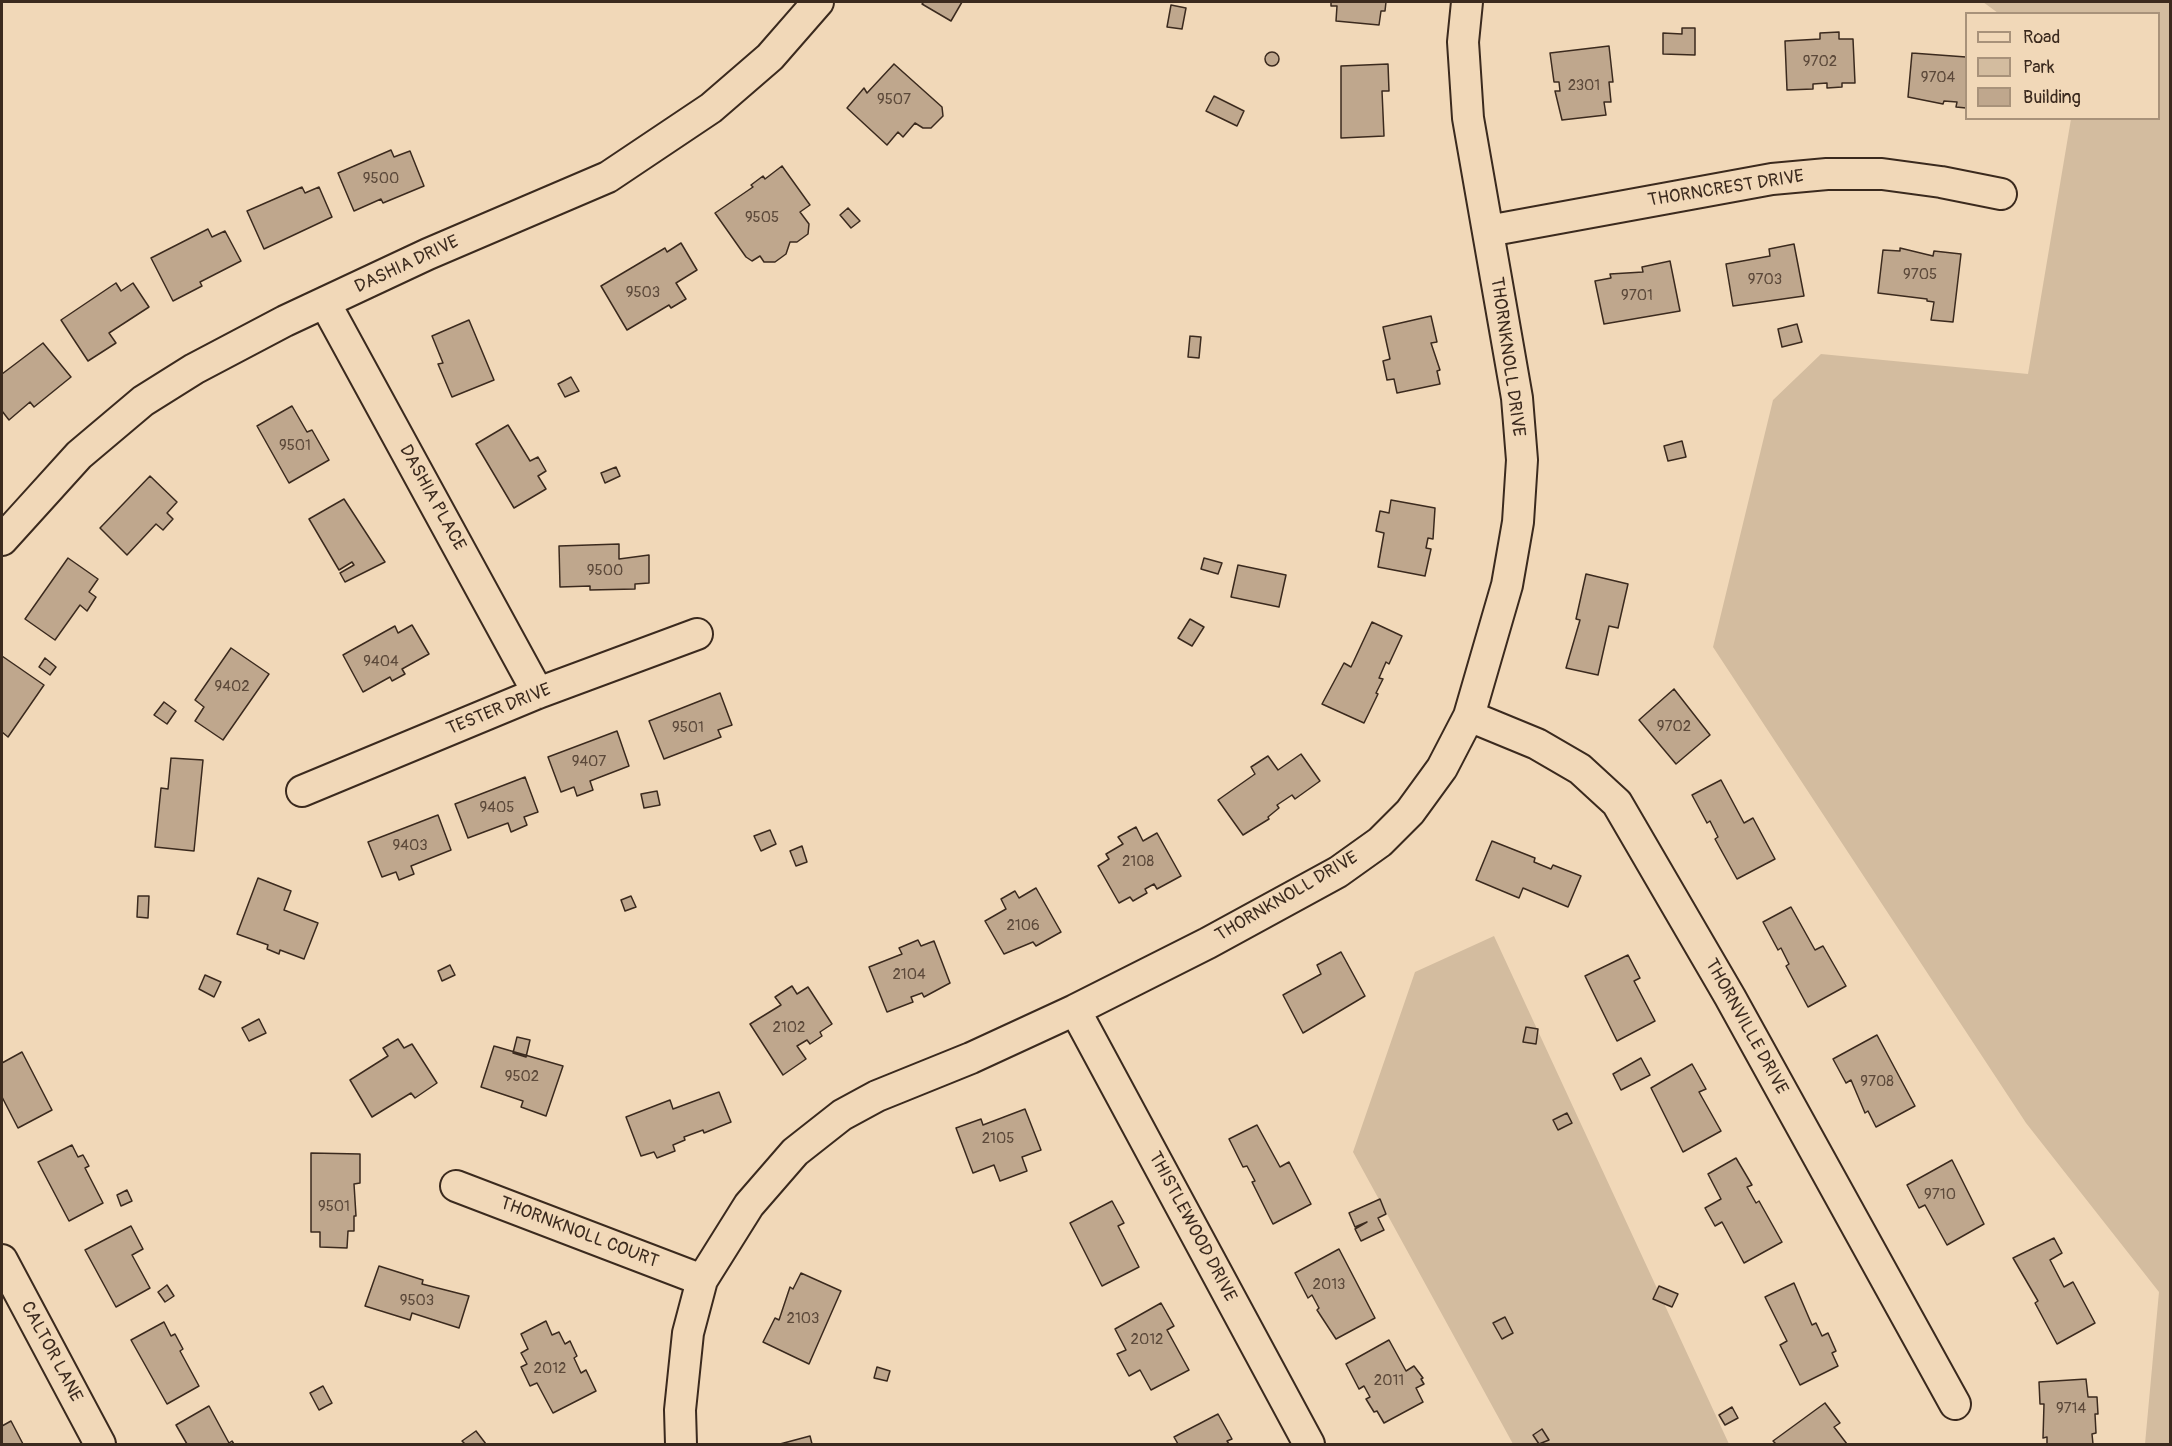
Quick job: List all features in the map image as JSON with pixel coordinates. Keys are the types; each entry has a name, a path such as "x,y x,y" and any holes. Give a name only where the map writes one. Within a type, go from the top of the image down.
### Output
{"street":[{"name":"DASHIA DRIVE","path":"2,540 79,455 143,401 227,350 428,254 608,177 711,108 770,57 818,2"},
{"name":"THORNKNOLL DRIVE","path":"681,1444 680,1410 688,1334 702,1280 749,1205 795,1152 818,1132 877,1096 972,1058 1075,1010 1328,877 1380,842 1410,812 1442,768 1469,716 1507,585 1518,522 1522,460 1516,398 1475,168 1467,107 1463,42 1467,2"},
{"name":"THORNCREST DRIVE","path":"1488,231 1772,179 1827,174 1882,174 1941,182 2001,194"},
{"name":"DASHIA PLACE","path":"326,303 538,693"},
{"name":"TESTER DRIVE","path":"302,791 538,693 697,634"},
{"name":"THORNVILLE DRIVE","path":"1469,716 1537,744 1580,769 1617,803 1730,997 1955,1404"},
{"name":"THISTLEWOOD DRIVE","path":"1075,1010 1309,1444"},
{"name":"THORNKNOLL COURT","path":"456,1186 702,1280"},
{"name":"CALTOR LANE","path":"2,1260 100,1444"}],"green space":[{"path":"1983,2 2170,2 2170,1444 2145,1444 2159,1292 2026,1123 1713,647 1773,400 1821,354 2028,374 2071,120 2160,120 2160,12 1997,12"},
{"path":"1494,936 1729,1444 1513,1444 1353,1152 1415,972"}],"building":[{"path":"924,2 962,2 951,21 922,4"},
{"path":"1331,2 1386,2 1385,11 1381,11 1379,25 1336,21 1337,6 1331,6"},
{"path":"1171,5 1186,8 1182,29 1167,27"},
{"path":"1682,28 1695,28 1695,55 1663,54 1663,33 1682,34"},
{"path":"1839,32 1839,39 1853,39 1855,83 1842,83 1842,87 1827,88 1827,83 1813,84 1813,89 1787,90 1785,41 1820,39 1820,33"},
{"path":"1609,46 1613,82 1609,82 1611,102 1604,102 1606,115 1562,120 1555,91 1560,91 1559,82 1554,82 1550,53"},
{"path":"1272,52 1277,54 1279,59 1277,64 1272,66 1267,64 1265,59 1267,54"},
{"path":"1912,53 1965,57 1965,108 1956,107 1957,102 1944,101 1943,104 1908,97"},
{"path":"894,64 942,107 943,116 931,128 923,128 915,123 903,137 898,132 887,145 847,108 864,88 867,93"},
{"path":"1388,64 1389,91 1382,91 1384,136 1341,138 1341,66"},
{"path":"1214,96 1244,111 1237,126 1206,111"},
{"path":"391,150 394,157 410,151 424,186 383,203 381,199 354,211 338,173"},
{"path":"782,166 810,205 800,212 809,224 808,234 797,242 790,242 786,254 775,262 764,262 760,256 752,261 746,257 715,213 753,187 751,185 763,176 765,179"},
{"path":"302,187 305,193 319,187 332,217 264,249 247,211"},
{"path":"848,208 860,221 851,228 840,215"},
{"path":"208,229 212,237 225,231 241,261 200,282 202,286 173,301 151,258"},
{"path":"681,243 697,270 676,283 686,299 671,308 669,305 627,330 601,286 665,248 667,252"},
{"path":"1794,244 1804,296 1733,306 1726,264 1770,256 1769,249"},
{"path":"1900,248 1933,256 1934,251 1961,254 1953,322 1931,320 1934,302 1927,301 1927,299 1878,293 1883,250 1900,251"},
{"path":"1670,261 1680,311 1604,324 1595,281 1611,278 1610,274 1643,272 1642,267"},
{"path":"116,283 121,291 133,283 149,307 109,333 116,343 88,361 61,320"},
{"path":"1431,316 1437,342 1431,343 1440,370 1437,371 1440,384 1397,393 1394,379 1387,380 1383,361 1390,359 1383,327"},
{"path":"469,320 494,380 452,397 438,364 443,363 432,336"},
{"path":"1797,324 1802,342 1782,347 1778,329"},
{"path":"1190,336 1201,337 1199,358 1188,357"},
{"path":"43,343 71,377 34,407 30,402 9,420 2,411 2,374"},
{"path":"571,377 579,391 565,397 558,384"},
{"path":"292,406 307,432 312,430 329,460 289,483 257,426"},
{"path":"508,425 530,461 538,457 546,471 538,476 546,489 514,508 476,444"},
{"path":"1682,441 1686,457 1668,461 1664,446"},
{"path":"616,467 620,476 605,483 601,473"},
{"path":"150,476 177,502 167,513 173,519 163,530 156,524 127,555 100,528"},
{"path":"344,499 385,562 345,582 340,573 354,565 352,562 339,570 309,519"},
{"path":"1391,500 1435,508 1433,539 1428,538 1426,548 1431,549 1425,576 1378,567 1384,533 1376,531 1380,511 1389,513"},
{"path":"619,544 619,559 649,555 649,583 635,584 635,589 590,590 590,586 560,587 559,546"},
{"path":"68,558 98,579 89,592 96,597 87,611 80,605 55,640 25,619"},
{"path":"1204,558 1222,563 1218,574 1201,569"},
{"path":"1238,565 1286,575 1279,607 1231,597"},
{"path":"1586,574 1628,584 1618,628 1609,626 1598,675 1566,668 1580,620 1576,619"},
{"path":"1190,619 1204,627 1192,646 1178,638"},
{"path":"1372,622 1402,636 1389,664 1386,662 1379,678 1383,679 1364,723 1322,704 1344,663 1351,667"},
{"path":"412,625 429,654 402,669 405,674 392,681 390,677 363,692 343,655 395,626 398,633"},
{"path":"231,648 269,674 223,740 195,721 204,707 195,700"},
{"path":"2,656 44,685 8,737 2,732"},
{"path":"45,658 56,667 50,675 39,667"},
{"path":"1674,689 1710,735 1676,764 1639,720"},
{"path":"720,693 732,725 718,730 721,737 664,759 649,721"},
{"path":"164,702 176,711 167,724 154,715"},
{"path":"617,731 629,766 590,781 593,790 577,796 574,787 561,792 548,757"},
{"path":"1301,754 1320,781 1295,799 1292,795 1277,805 1279,808 1268,817 1269,819 1243,835 1218,800 1255,774 1251,767 1268,756 1278,770"},
{"path":"171,758 203,760 194,851 155,847 161,788 168,789"},
{"path":"525,777 538,812 524,817 527,825 511,832 508,823 468,838 455,804"},
{"path":"1721,780 1744,823 1753,818 1775,859 1737,879 1715,839 1718,837 1710,821 1707,823 1692,795"},
{"path":"657,791 660,805 644,808 641,794"},
{"path":"438,815 451,850 411,866 414,874 399,880 396,872 382,877 368,842"},
{"path":"1136,827 1143,841 1157,833 1181,876 1157,889 1154,884 1145,889 1147,893 1133,901 1130,897 1119,903 1098,866 1109,859 1106,854 1123,844 1118,837"},
{"path":"770,830 776,844 761,851 754,836"},
{"path":"1492,841 1535,858 1534,862 1551,869 1553,865 1581,876 1568,907 1523,888 1519,898 1476,880"},
{"path":"802,846 807,862 796,866 790,851"},
{"path":"258,878 291,891 284,910 318,923 304,959 280,950 279,954 267,949 268,945 237,934"},
{"path":"1036,888 1061,932 1036,946 1033,942 1004,954 985,921 1006,909 1001,899 1015,891 1019,898"},
{"path":"138,896 149,896 148,918 137,917"},
{"path":"631,896 636,907 625,911 621,900"},
{"path":"1791,907 1815,950 1823,946 1846,986 1808,1007 1786,966 1789,964 1781,948 1778,950 1763,922"},
{"path":"918,940 921,946 934,941 950,983 924,997 922,993 911,997 913,1002 887,1012 869,967 902,954 899,948"},
{"path":"1341,952 1365,996 1303,1033 1283,995 1321,974 1317,965"},
{"path":"1628,955 1640,978 1634,981 1655,1021 1617,1041 1585,976"},
{"path":"450,965 455,975 442,981 438,971"},
{"path":"205,975 221,982 214,997 199,989"},
{"path":"792,986 797,994 808,987 832,1024 820,1032 822,1036 810,1044 807,1040 797,1046 806,1059 783,1075 750,1024 781,1005 775,997"},
{"path":"259,1019 266,1033 249,1041 242,1028"},
{"path":"1526,1027 1538,1029 1536,1044 1523,1042"},
{"path":"1877,1035 1915,1106 1876,1127 1868,1111 1865,1113 1851,1080 1846,1083 1833,1059"},
{"path":"517,1037 530,1040 526,1057 513,1053"},
{"path":"398,1039 404,1048 412,1044 437,1083 415,1098 411,1093 372,1117 350,1080 388,1056 383,1048"},
{"path":"494,1046 563,1066 546,1116 521,1107 523,1101 481,1087"},
{"path":"22,1052 52,1110 18,1128 2,1097 2,1063"},
{"path":"1641,1058 1650,1075 1621,1090 1613,1074"},
{"path":"1692,1064 1706,1089 1699,1092 1721,1131 1683,1152 1651,1088"},
{"path":"719,1092 731,1122 704,1133 703,1130 684,1137 685,1140 673,1145 675,1151 657,1158 654,1152 641,1156 626,1117 670,1100 673,1109"},
{"path":"1025,1109 1041,1150 1022,1157 1027,1171 1000,1181 994,1165 973,1173 956,1128 981,1119 983,1125"},
{"path":"1567,1113 1572,1123 1558,1130 1553,1120"},
{"path":"1257,1125 1280,1167 1289,1162 1311,1204 1273,1224 1252,1182 1255,1181 1247,1166 1243,1167 1229,1139"},
{"path":"72,1145 78,1157 83,1155 89,1166 85,1168 103,1203 69,1221 38,1162"},
{"path":"311,1153 360,1154 360,1183 354,1184 356,1216 354,1216 354,1231 348,1231 347,1248 320,1247 320,1232 311,1232"},
{"path":"1736,1158 1752,1185 1747,1187 1756,1203 1759,1201 1782,1242 1744,1263 1722,1222 1715,1226 1705,1208 1721,1199 1708,1174"},
{"path":"1952,1160 1984,1224 1947,1245 1925,1205 1919,1208 1907,1185"},
{"path":"127,1190 132,1201 121,1206 117,1195"},
{"path":"1380,1199 1386,1214 1378,1218 1384,1230 1361,1241 1355,1229 1367,1222 1355,1227 1349,1213"},
{"path":"1112,1201 1124,1223 1118,1226 1139,1267 1102,1286 1070,1223"},
{"path":"131,1226 143,1249 132,1255 150,1288 116,1307 85,1250"},
{"path":"2054,1238 2062,1253 2050,1260 2064,1287 2073,1282 2095,1323 2057,1344 2035,1303 2038,1301 2013,1258"},
{"path":"1339,1249 1375,1318 1336,1339 1317,1310 1319,1308 1312,1295 1308,1298 1295,1273"},
{"path":"379,1266 423,1280 422,1284 469,1296 459,1328 412,1313 410,1320 365,1306"},
{"path":"801,1273 841,1291 809,1364 763,1342 775,1318 779,1320 790,1287 793,1289"},
{"path":"1794,1283 1812,1325 1816,1323 1822,1336 1828,1333 1836,1351 1832,1353 1838,1366 1800,1385 1780,1345 1787,1341 1765,1297"},
{"path":"167,1285 174,1296 165,1302 158,1292"},
{"path":"1659,1286 1678,1294 1672,1307 1653,1299"},
{"path":"1161,1303 1174,1326 1167,1330 1189,1370 1151,1390 1140,1370 1129,1376 1117,1354 1126,1350 1115,1329"},
{"path":"1505,1317 1513,1333 1502,1339 1493,1323"},
{"path":"546,1321 552,1335 559,1332 565,1344 570,1341 581,1373 586,1370 596,1391 553,1413 537,1383 530,1386 521,1367 527,1364 521,1353 528,1349 521,1334"},
{"path":"164,1322 171,1336 175,1334 183,1349 180,1351 199,1386 167,1404 131,1340"},
{"path":"1389,1340 1406,1371 1414,1366 1423,1378 1421,1379 1424,1384 1416,1388 1423,1402 1384,1423 1366,1399 1370,1397 1364,1386 1359,1389 1346,1364"},
{"path":"877,1367 890,1371 887,1381 874,1378"},
{"path":"2086,1379 2088,1397 2097,1397 2098,1414 2095,1414 2096,1433 2092,1434 2093,1444 2047,1444 2047,1437 2043,1438 2044,1404 2040,1404 2039,1382"},
{"path":"323,1386 332,1403 319,1410 310,1393"},
{"path":"1825,1403 1840,1423 1834,1427 1847,1444 1776,1444 1773,1441"},
{"path":"209,1406 229,1443 232,1441 234,1444 187,1444 176,1425"},
{"path":"1732,1407 1738,1418 1725,1425 1719,1415"},
{"path":"1218,1414 1232,1439 1227,1441 1229,1444 1178,1444 1174,1437"},
{"path":"11,1421 23,1444 2,1444 2,1426"},
{"path":"1542,1429 1549,1440 1539,1444 1533,1435"},
{"path":"476,1431 486,1444 465,1444 462,1441"},
{"path":"810,1436 812,1444 780,1444"}]}
